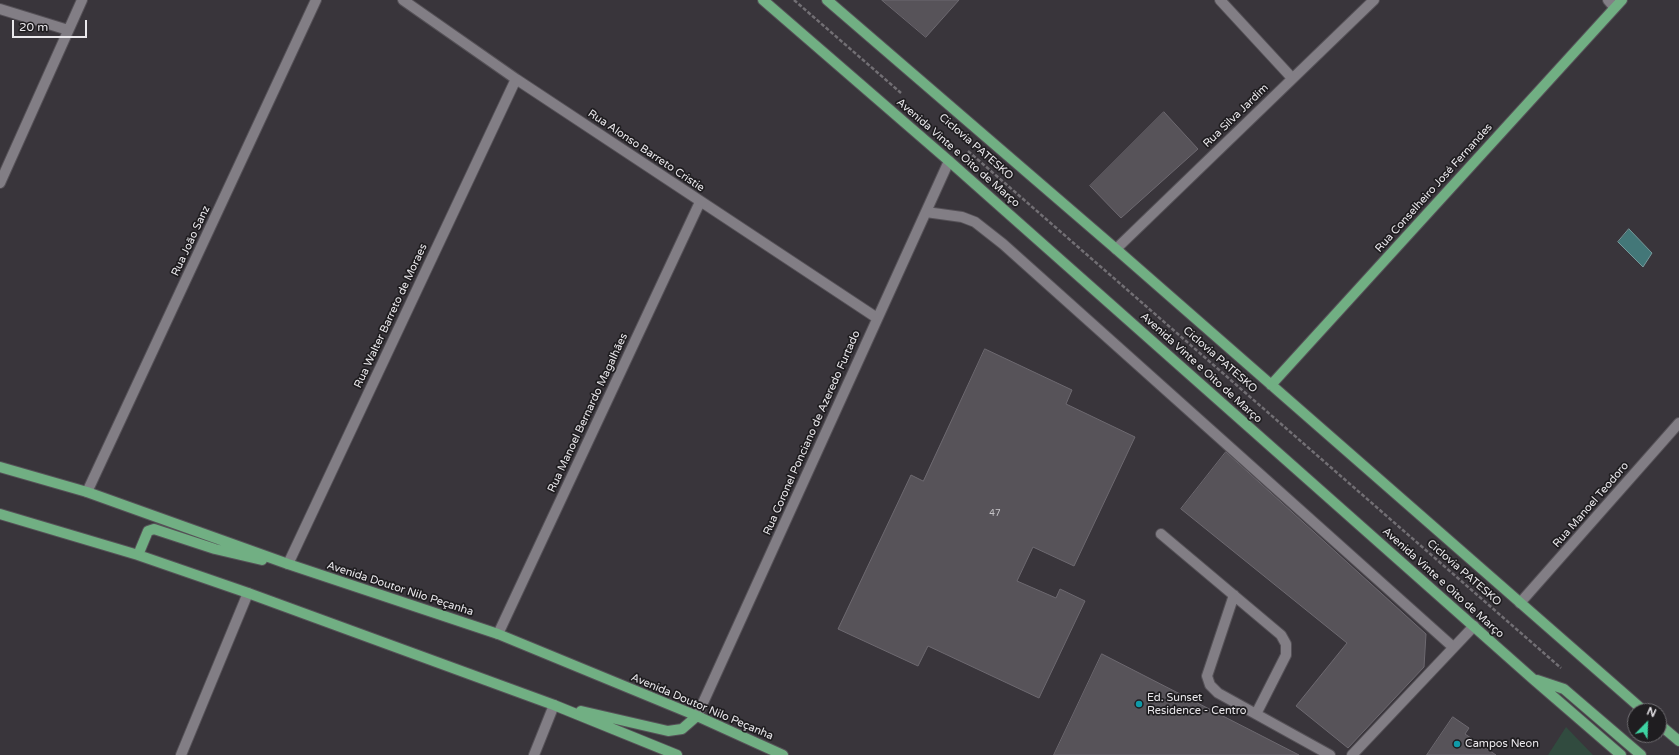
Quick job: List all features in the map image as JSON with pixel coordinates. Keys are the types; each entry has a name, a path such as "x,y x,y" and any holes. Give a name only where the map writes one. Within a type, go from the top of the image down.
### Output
{"main road":[{"name":"Avenida Vinte e Oito de Março","path":"763,0 950,161 1533,679 1621,755"},
{"path":"827,0 1116,249 1635,703"},
{"name":"Rua Conselheiro José Fernandes","path":"1271,385 1615,2"},
{"name":"Avenida Doutor Nilo Peçanha","path":"0,467 87,492 288,564 498,634 697,716 783,755"},
{"path":"0,514 138,555 248,593 554,704 677,755"},
{"path":"138,555 148,531 151,529 158,529 215,549 243,556 288,564"},
{"path":"1533,679 1564,689 1640,755"},
{"path":"554,704 668,731 682,729 697,716"},
{"path":"1667,731 1679,742"}],"street":[{"path":"0,183 82,0"},
{"name":"Rua João Sanz","path":"87,492 316,0"},
{"name":"Rua Alonso Barreto Cristie","path":"403,0 516,79 877,318"},
{"path":"1220,0 1292,78"},
{"name":"Rua Silva Jardim","path":"1116,249 1374,0"},
{"path":"0,8 68,30"},
{"name":"Rua Walter Barreto de Moraes","path":"288,564 516,79"},
{"name":"Rua Coronel Ponciano de Azeredo Furtado","path":"697,716 877,318 950,161"},
{"name":"Rua Manoel Bernardo Magalhães","path":"498,634 700,202"},
{"path":"926,212 954,215 975,222 1003,244 1156,383 1453,647"},
{"name":"Rua Manoel Teodoro","path":"1520,603 1679,423"},
{"path":"1161,534 1282,635 1286,644 1286,655 1256,714"},
{"path":"181,755 248,593"},
{"path":"1234,596 1207,676 1210,685 1218,693 1330,755"},
{"path":"1352,755 1474,626"},
{"path":"534,755 554,704"}],"path":[{"path":"794,0 902,94"},
{"name":"Ciclovia PATESKO","path":"962,146 1563,670"},
{"path":"1066,265 1080,248"}],"green space":[{"path":"1566,727 1593,755 1548,755"}],"water":[{"path":"1629,229 1652,253 1643,267 1618,242"}],"building":[{"path":"882,0 959,0 926,37"},
{"path":"1164,112 1198,149 1121,218 1090,186"},
{"path":"985,349 1072,390 1066,404 1135,437 1074,566 1033,547 1017,581 1056,598 1060,589 1085,601 1039,698 928,646 918,666 838,629 911,475 923,481"},
{"path":"1226,452 1426,634 1424,667 1348,748 1296,706 1347,643 1181,509"},
{"name":"Ed. Sunset Residence - Centro","path":"1102,654 1299,755 1054,755"},
{"name":"Campos Neon","path":"1453,717 1469,728 1465,734 1496,755 1427,755"}],"place":[{"name":"Ed. Sunset Residence - Centro","path":"1139,704"},
{"name":"Campos Neon","path":"1457,744"}]}
